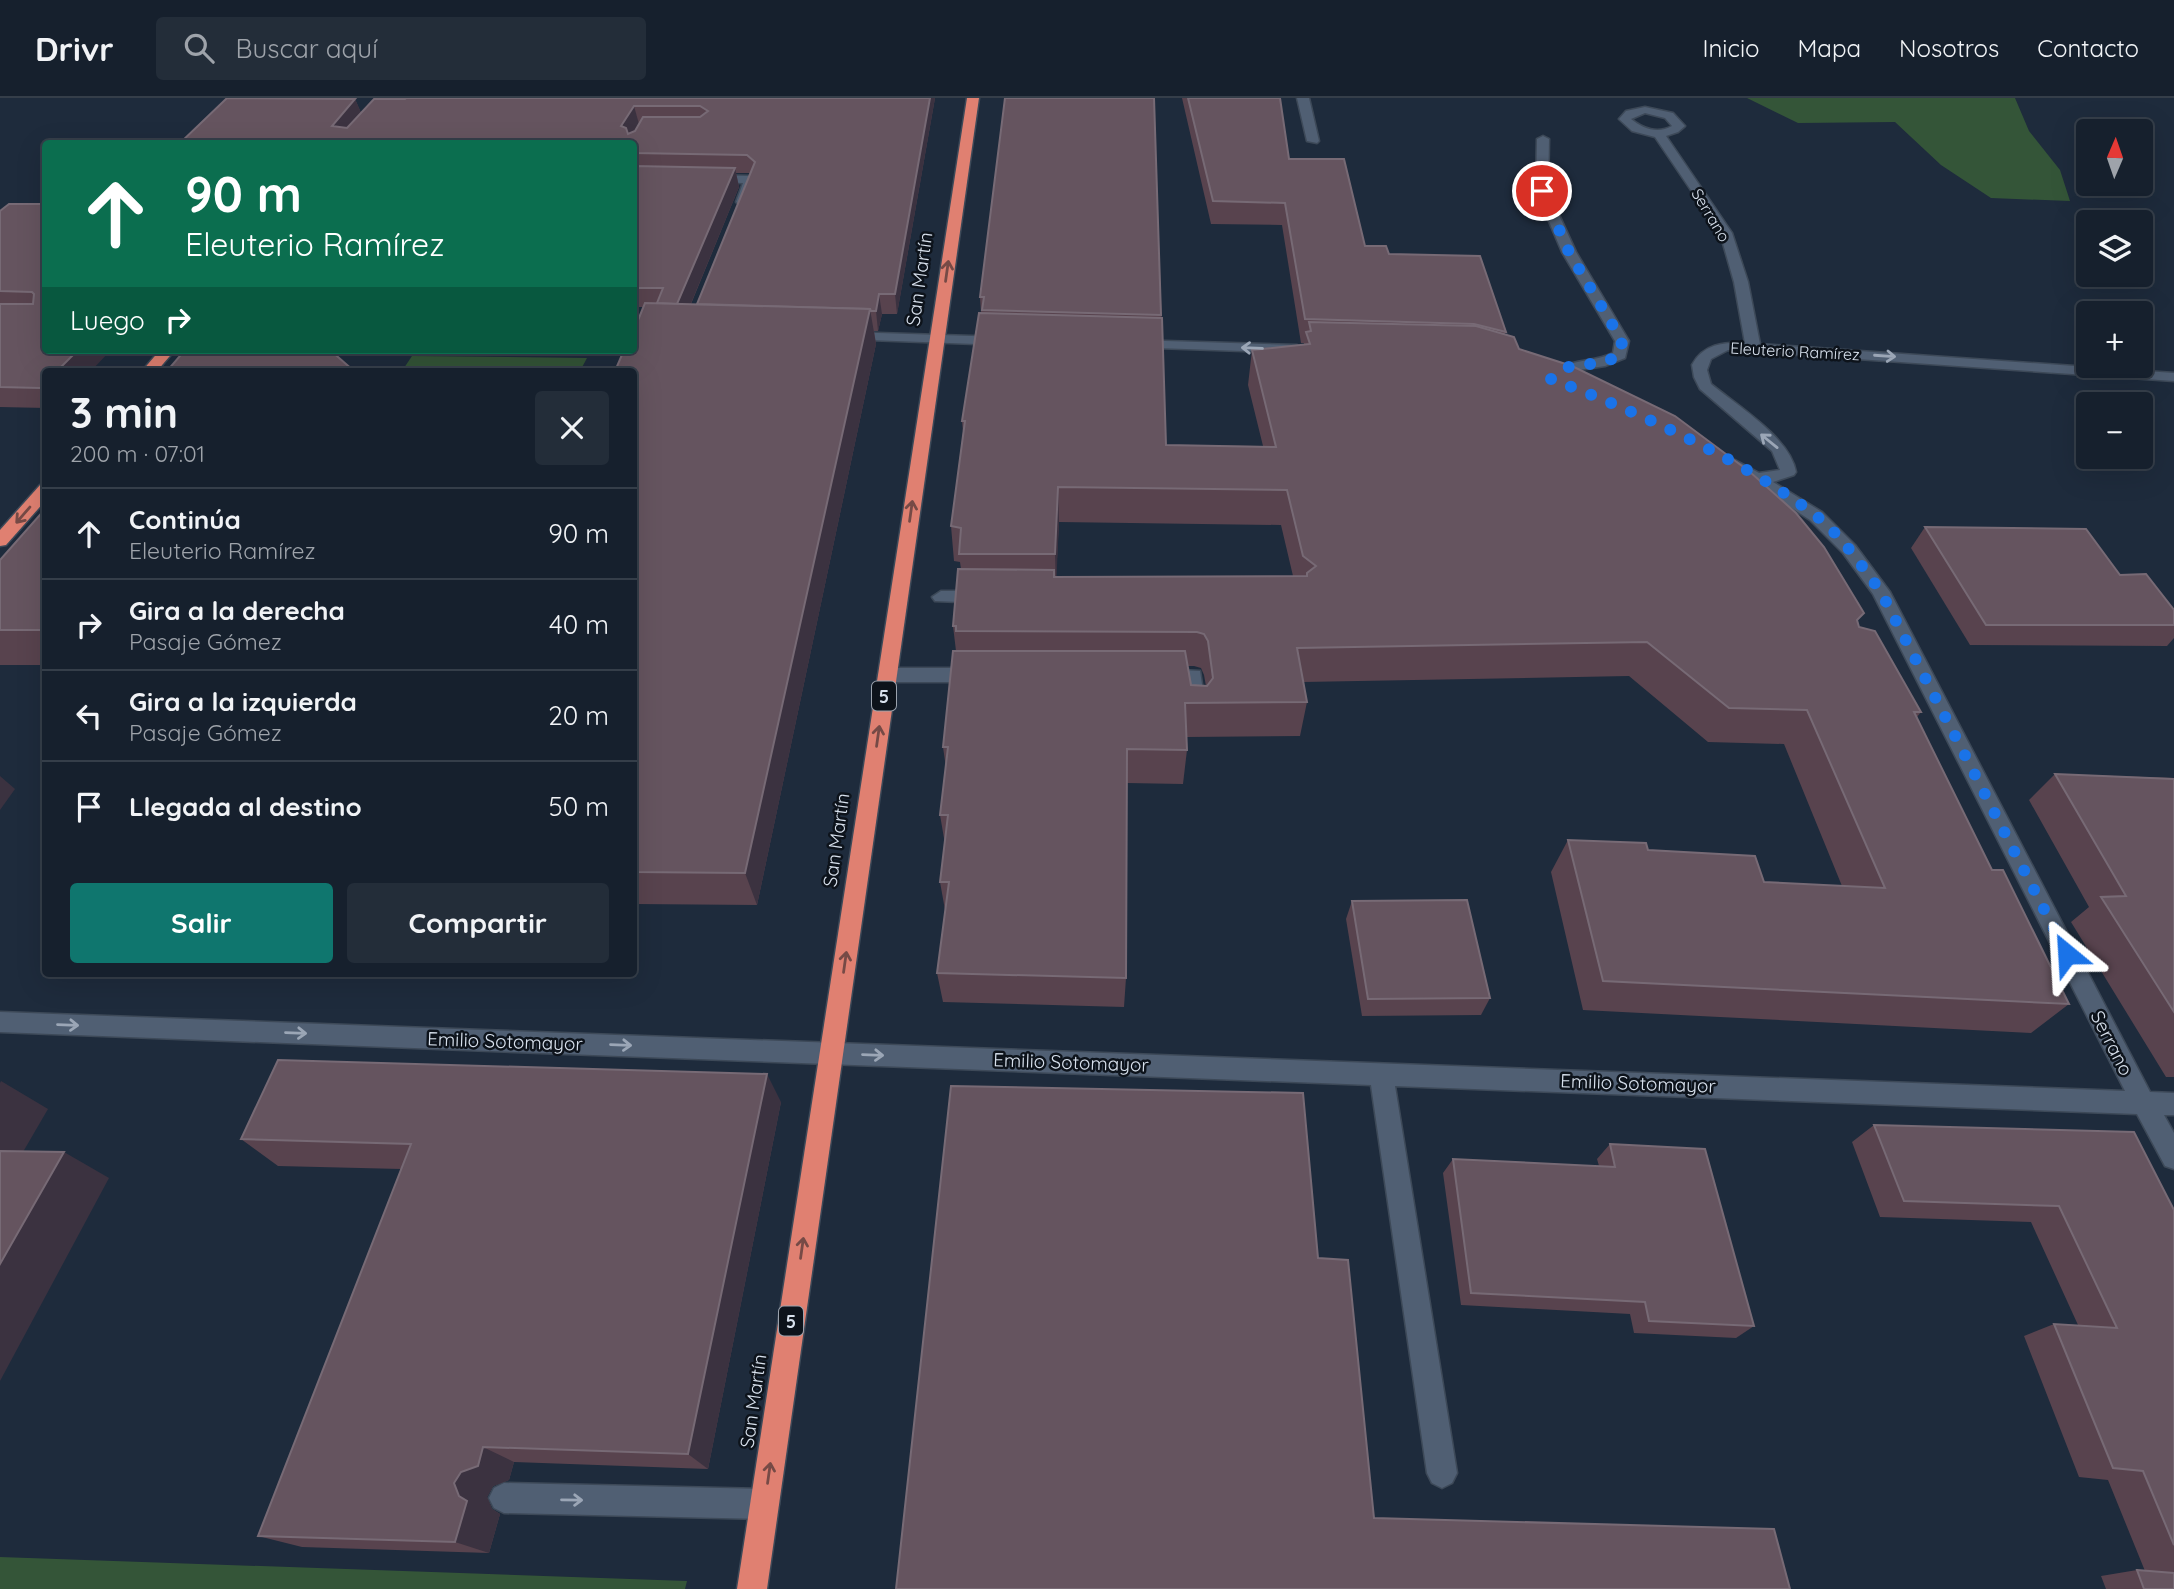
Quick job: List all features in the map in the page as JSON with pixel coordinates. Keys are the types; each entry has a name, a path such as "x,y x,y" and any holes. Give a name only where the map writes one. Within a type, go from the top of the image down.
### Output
{"highway":[{"name":"San Martín","path":"752,1589 972,98"},
{"path":"152,368 164,354"},
{"path":"0,541 42,494"}],"street":[{"path":"1303,98 1314,141"},
{"name":"Serrano","path":"1658,133 1726,233 1741,282 1753,347"},
{"path":"1543,139 1542,191 1569,252 1622,341 1620,355 1605,362 1568,367 1551,379"},
{"path":"699,179 751,180 736,218"},
{"path":"837,336 1014,341"},
{"path":"1124,344 1316,350"},
{"name":"Eleuterio Ramírez","path":"1759,478 1775,477 1788,471 1786,461 1778,449 1705,386 1698,374 1699,362 1708,353 1726,346 2174,377"},
{"path":"1530,372 1573,387"},
{"path":"1715,454 1759,478"},
{"name":"Serrano","path":"1759,478 1816,516 1849,549 1881,592 2143,1102 2174,1157"},
{"path":"941,597 1004,598"},
{"path":"1886,656 1914,657"},
{"path":"887,675 1000,675"},
{"path":"1138,676 1193,676 1196,712"},
{"name":"Emilio Sotomayor","path":"0,1022 2174,1104"},
{"path":"1381,1074 1442,1474"},
{"path":"504,1498 764,1504"}],"green space":[{"path":"1747,98 2015,98 2029,131 2060,170 2070,201 1991,198 1941,165 1895,122 1798,123"},
{"path":"412,356 587,358 582,368 404,368"},
{"path":"0,1557 687,1581 685,1589 0,1589"}],"building":[{"path":"227,98 355,99 332,126 347,128 374,99 930,98 895,294 879,294 876,311 697,304 755,162 747,155 637,153 637,140 183,140","holes":["634,106 700,106 708,111 700,117 643,117 635,131 628,134 626,128 621,126"]},
{"path":"1005,98 1154,98 1161,315 982,310 984,297 980,297"},
{"path":"1188,98 1280,98 1289,159 1344,159 1365,246 1386,246 1389,254 1480,256 1506,332 1474,324 1305,319 1285,203 1213,201"},
{"path":"637,166 735,168 677,304 657,303 663,288 637,288"},
{"path":"9,204 42,204 42,354 74,354 60,368 42,368 40,388 0,387 0,304 33,304 34,294 0,291 0,211"},
{"path":"645,303 870,309 745,873 637,872 637,368 616,368 622,354 637,354 637,323"},
{"path":"979,313 1162,318 1166,445 1276,447 1252,350 1310,344 1306,332 1311,331 1309,322 1476,326 1514,337 1519,349 1572,366 1675,416 1750,472 1796,513 1824,547 1864,613 1857,620 1859,627 1875,631 1921,712 1914,712 1992,870 2003,870 2069,1004 1603,981 1568,840 1646,843 1648,850 1755,856 1764,882 1885,888 1807,710 1729,708 1647,642 1297,648 1307,702 1185,703 1187,750 1127,749 1126,978 937,973 949,882 940,882 948,815 940,815 948,747 943,747 953,651 1185,651 1191,685 1207,686 1213,678 1208,641 1204,634 1197,632 956,631 956,626 953,626 958,569 1054,570 1054,577 1307,576 1316,566 1303,556 1287,490 1058,487 1055,554 959,554 961,528 951,526 965,421 962,421"},
{"path":"182,354 335,354 351,368 170,368"},
{"path":"42,513 42,630 0,630 0,560"},
{"path":"1925,527 2086,529 2120,575 2146,574 2174,610 2174,625 1986,625"},
{"path":"2055,774 2174,779 2174,1012 2101,897 2126,896"},
{"path":"1467,900 1490,998 1368,999 1352,901"},
{"path":"278,1060 767,1074 688,1454 483,1447 478,1466 461,1472 454,1483 459,1496 467,1501 455,1542 258,1536 411,1144 241,1139"},
{"path":"951,1086 1303,1093 1318,1258 1348,1260 1374,1518 1774,1529 1790,1589 896,1589"},
{"path":"1874,1125 2134,1132 2174,1210 2174,1545 2143,1471 2113,1468 2054,1324 2117,1328 2059,1206 1904,1201"},
{"path":"1610,1144 1705,1149 1754,1326 1649,1321 1645,1302 1471,1293 1453,1159 1615,1167"},
{"path":"0,1151 64,1152 0,1264"},
{"path":"2137,1570 2174,1573 2174,1589 2144,1589"}],"route":[{"path":"1542,191 1569,252 1622,341 1620,355 1605,362 1568,367 1551,379 1652,423 1759,478 1816,516 1849,549 1881,592 2067,954"}]}
